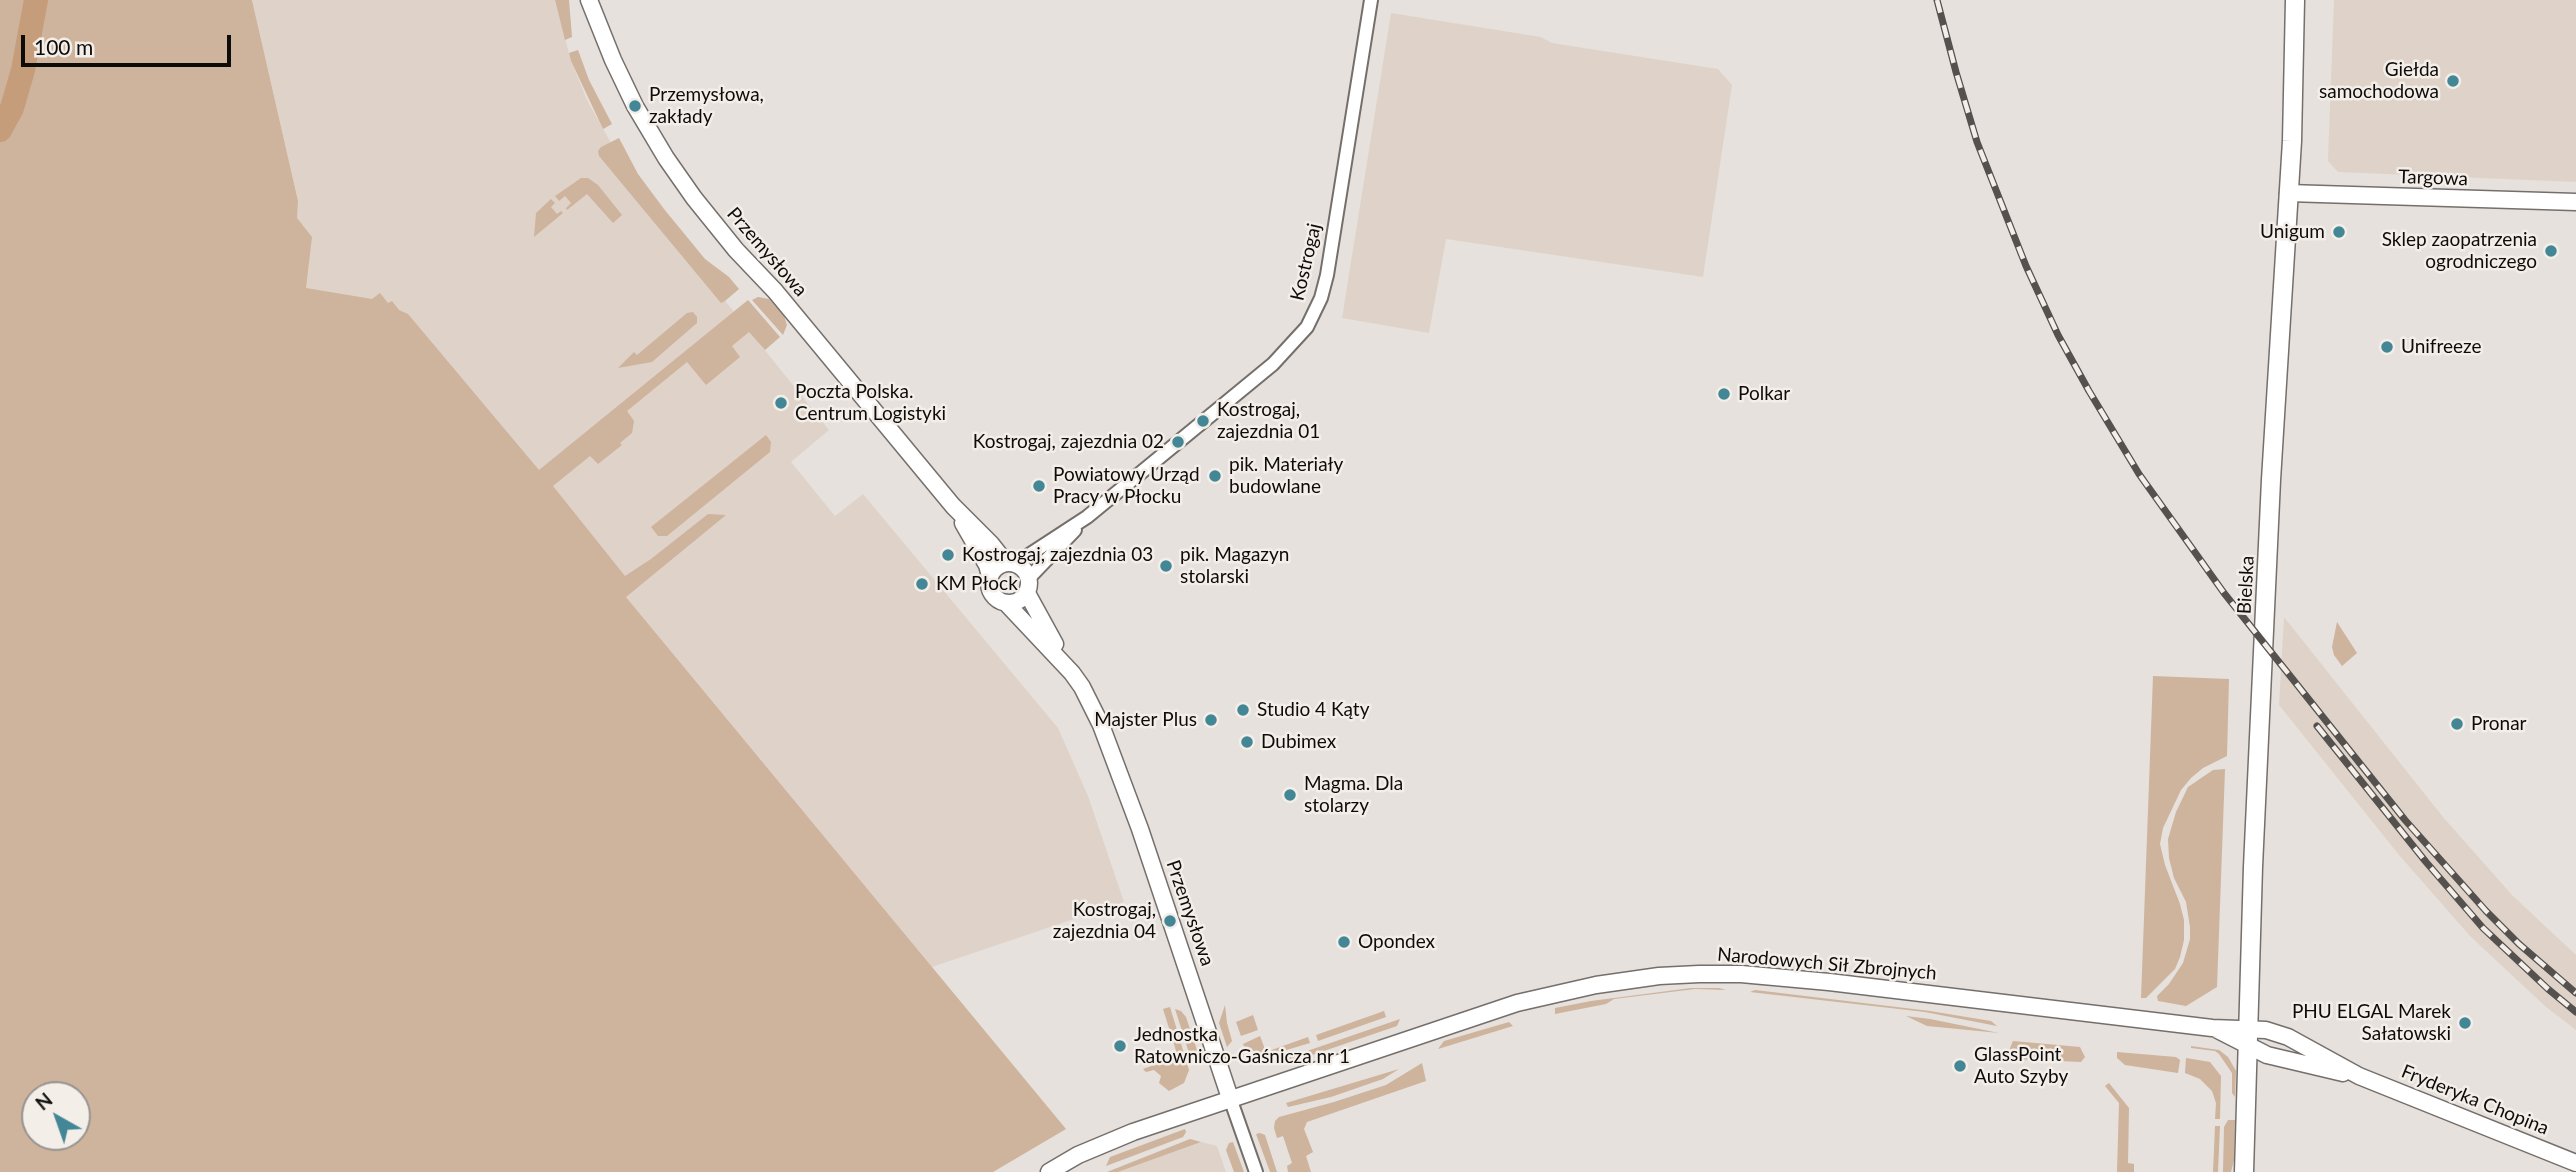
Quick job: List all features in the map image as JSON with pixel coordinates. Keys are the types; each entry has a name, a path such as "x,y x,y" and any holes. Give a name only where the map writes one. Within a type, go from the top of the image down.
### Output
{"main road":[{"name":"Bielska","path":"2244,1172 2253,867 2288,193 2295,0"}],"street":[{"name":"Przemysłowa","path":"589,0 635,106 687,189 953,506 1011,564"},
{"name":"Kostrogaj","path":"1011,564 1087,517 1273,364 1297,340 1313,316 1327,275 1371,0"},
{"name":"Targowa","path":"2288,193 2576,202"},
{"name":"Przemysłowa","path":"953,506 984,558 990,576"},
{"name":"Kostrogaj","path":"1028,585 1087,517"},
{"path":"1011,564 1024,569 1028,585 1019,601 1007,604 993,596 989,586 990,576 996,568 1011,564"},
{"name":"Przemysłowa","path":"1028,585 1072,673"},
{"name":"Przemysłowa","path":"1007,604 1072,673 1082,687 1109,743 1256,1172"},
{"name":"Narodowych Sił Zbrojnych","path":"1049,1172 1108,1142 1230,1098 1545,996 1607,984 1680,975 1741,974 1816,981 2212,1028 2249,1037"},
{"name":"Fryderyka Chopina","path":"2249,1037 2266,1030 2288,1037 2359,1076 2576,1163"},
{"name":"Fryderyka Chopina","path":"2249,1037 2286,1061 2359,1076"}],"shaded area":[{"path":"0,0 252,0 298,201 297,218 312,237 306,288 372,299 380,293 388,303 392,301 399,310 408,314 539,470 748,300 780,337 765,350 749,332 732,346 740,357 706,385 687,362 627,411 634,421 632,433 620,443 622,445 598,464 590,456 553,486 625,576 708,514 726,515 626,597 1066,1129 993,1172 0,1172"},
{"path":"252,0 555,0 571,61 587,100 625,168 669,231 829,430 791,462 835,516 863,494 1058,728 1088,796 1124,902 932,967 535,487 289,302 298,201"},
{"path":"555,0 569,0 572,37 565,40"},
{"name":"Giełda samochodowa","path":"2334,0 2576,0 2576,182 2338,172 2328,161"},
{"path":"1391,13 1541,37 1552,43 1718,69 1732,85 1703,277 1446,239 1429,333 1342,318"},
{"path":"578,50 589,80 612,124 603,129 571,61 569,53"},
{"path":"619,138 638,174 664,209 705,259 729,277 739,289 725,301 721,303 599,156 601,147"},
{"path":"581,178 588,178 598,185 622,215 613,223 587,194 567,210 571,203 565,196 559,201 555,196"},
{"path":"551,199 555,203 551,207 557,214 561,211 563,213 534,237 536,213"},
{"path":"758,297 769,299 784,316 787,325 783,335 752,300"},
{"path":"693,312 697,323 652,362 618,368 634,352 637,355 687,313"},
{"path":"766,435 771,442 770,452 667,536 658,536 651,527"},
{"path":"2284,617 2443,817 2512,895 2576,955 2576,1030 2546,1007 2470,936 2399,855 2279,705"},
{"path":"2337,622 2357,653 2342,666 2332,647"},
{"path":"2153,676 2229,679 2227,756 2203,768 2191,778 2181,790 2163,828 2160,844 2184,920 2184,940 2175,969 2146,998 2141,998"},
{"path":"2225,769 2217,987 2186,1006 2158,1001 2157,996 2183,963 2190,939 2186,902 2174,878 2168,839 2176,812 2188,787 2213,770"},
{"path":"1691,988 1726,990 1695,989 1614,999 1606,1004 1555,1014 1555,1008 1591,1001"},
{"path":"1755,990 1930,1011 1991,1021 1997,1026 1925,1012 1750,992"},
{"path":"1225,1005 1232,1041 1227,1047 1219,1023"},
{"path":"1170,1007 1189,1070 1184,1083 1169,1091 1159,1083 1161,1076 1154,1070 1146,1072 1143,1069 1178,1057 1163,1009"},
{"path":"1175,1009 1186,1017 1199,1056 1191,1056 1189,1053"},
{"path":"1384,1011 1386,1017 1318,1041 1316,1035"},
{"path":"1253,1015 1258,1030 1241,1036 1236,1022"},
{"path":"1906,1016 1930,1019 1999,1033 1927,1026"},
{"path":"1400,1019 1397,1026 1283,1065 1281,1060"},
{"path":"1509,1022 1513,1026 1438,1049 1444,1041"},
{"path":"1260,1036 1266,1052 1308,1037 1310,1043 1256,1059 1247,1054 1243,1044"},
{"path":"2013,1041 2080,1047 2085,1057 2081,1062 2014,1059 2010,1048"},
{"path":"2191,1046 2219,1050 2228,1057 2236,1071 2235,1097 2232,1093 2232,1073 2219,1054"},
{"path":"2117,1052 2176,1057 2180,1060 2178,1073 2125,1065 2117,1058"},
{"path":"2186,1058 2210,1062 2221,1076 2220,1119 2215,1119 2216,1103 2212,1091 2200,1079 2185,1073"},
{"path":"1422,1063 1426,1081 1307,1122 1304,1129 1313,1152 1306,1156 1311,1172 1288,1172 1287,1166 1292,1163 1283,1136 1277,1138 1274,1128 1279,1117 1386,1085"},
{"path":"1399,1069 1383,1079 1331,1097 1288,1107 1286,1103"},
{"path":"2109,1083 2129,1108 2128,1163 2134,1164 2134,1172 2117,1172 2119,1103 2105,1086"},
{"path":"2228,1120 2235,1120 2234,1160 2231,1172 2223,1172 2224,1127"},
{"path":"2215,1126 2220,1126 2218,1172 2213,1172"},
{"path":"1185,1129 1183,1137 1106,1166 1110,1157"},
{"path":"1256,1134 1265,1135 1277,1172 1270,1172"},
{"path":"1190,1139 1201,1142 1118,1172 1107,1172"},
{"path":"1201,1142 1217,1146 1226,1172 1118,1172"},
{"path":"1233,1142 1244,1172 1234,1172 1226,1150 1229,1143"}],"waterway":[{"path":"0,130 12,108 23,70 36,0"}],"railway":[{"path":"1937,0 1977,142 2026,266 2058,335 2139,474 2224,593 2405,820 2486,911 2519,944 2576,993"},
{"path":"2317,726 2426,862 2483,928 2576,1012"}],"place":[{"name":"Giełda samochodowa","path":"2453,81"},
{"name":"Przemysłowa, zakłady","path":"635,106"},
{"name":"Unigum","path":"2339,232"},
{"name":"Sklep zaopatrzenia ogrodniczego","path":"2551,251"},
{"name":"Unifreeze","path":"2387,347"},
{"name":"Polkar","path":"1724,394"},
{"name":"Poczta Polska. Centrum Logistyki","path":"781,403"},
{"name":"Kostrogaj, zajezdnia 01","path":"1203,421"},
{"name":"Kostrogaj, zajezdnia 02","path":"1178,442"},
{"name":"pik. Materiały budowlane","path":"1215,476"},
{"name":"Powiatowy Urząd Pracy w Płocku","path":"1039,486"},
{"name":"Kostrogaj, zajezdnia 03","path":"948,555"},
{"name":"pik. Magazyn stolarski","path":"1166,566"},
{"name":"KM Płock","path":"922,584"},
{"name":"Studio 4 Kąty","path":"1243,710"},
{"name":"Majster Plus","path":"1211,720"},
{"name":"Pronar","path":"2457,724"},
{"name":"Dubimex","path":"1247,742"},
{"name":"Magma. Dla stolarzy","path":"1290,795"},
{"name":"Kostrogaj, zajezdnia 04","path":"1170,921"},
{"name":"Opondex","path":"1344,942"},
{"name":"PHU ELGAL Marek Sałatowski","path":"2465,1023"},
{"name":"Jednostka Ratowniczo-Gaśnicza nr 1","path":"1120,1046"},
{"name":"GlassPoint Auto Szyby","path":"1960,1066"}]}
